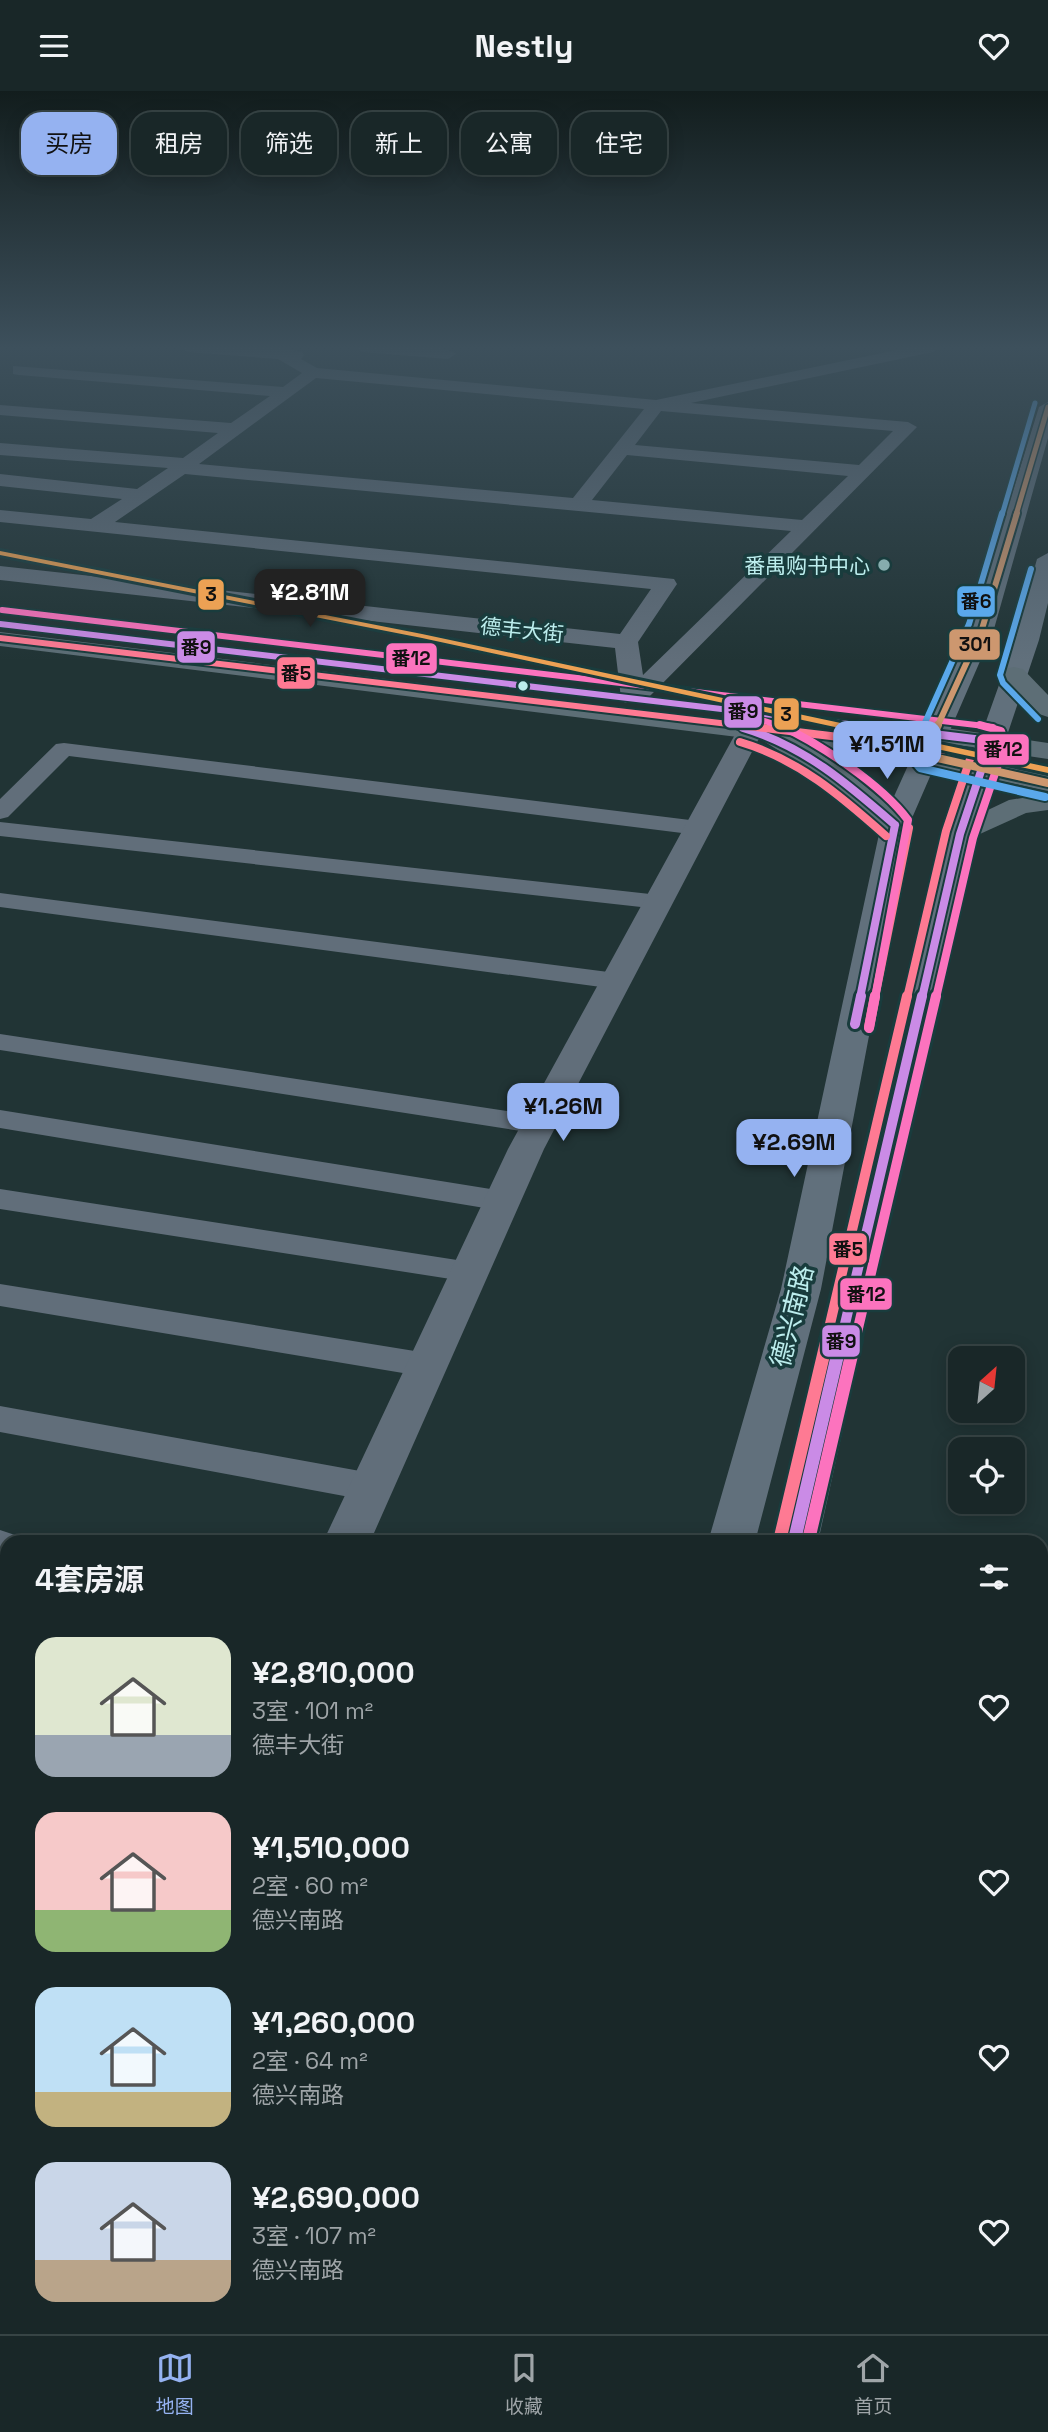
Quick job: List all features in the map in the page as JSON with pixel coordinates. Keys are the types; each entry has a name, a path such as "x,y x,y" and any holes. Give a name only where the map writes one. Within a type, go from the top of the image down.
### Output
{"main road":[{"name":"德兴南路","path":"733,1535 801,1289 895,825 982,629 1035,452"},
{"name":"德兴南路","path":"796,1535 960,834 1038,604 1048,559"},
{"path":"0,624 634,698 929,744 982,768 1048,783"},
{"path":"0,639 751,729 929,744 991,741 1048,751"},
{"path":"1014,674 1048,709"},
{"path":"751,729 794,748 844,781 895,825"},
{"path":"960,834 1019,806 1048,802"}],"street":[{"path":"49,452 184,459 578,505 809,527"},
{"path":"95,526 142,495 184,459 200,452"},
{"path":"578,505 619,452"},
{"path":"650,452 861,471"},
{"path":"634,698 809,527 882,452"},
{"path":"0,480 142,495"},
{"path":"0,516 666,585 626,642 634,698"},
{"name":"德丰大街","path":"0,573 626,642"},
{"path":"349,1535 540,1125 751,729"}],"lane":[{"path":"0,812 64,749 698,828"},
{"path":"0,829 659,902"},
{"path":"0,899 617,981"},
{"path":"0,1042 540,1125"},
{"path":"0,1119 503,1201"},
{"path":"0,1199 470,1272"},
{"path":"0,1295 427,1366"},
{"path":"0,1419 371,1487"}],"transit line":[{"name":"番6","path":"1020,452 969,624 910,756 920,768 1045,797"},
{"name":"301","path":"1035,452 982,629 924,755 1048,783"},
{"name":"3","path":"0,553 422,636 1048,770"},
{"name":"番6","path":"1031,569 1000,675 1003,683 1038,719"},
{"name":"番12","path":"2,610 993,727 1001,731 1005,744 973,838 810,1535"},
{"name":"番9","path":"0,624 991,741"},
{"name":"番5","path":"0,638 972,753 946,831 781,1535"},
{"name":"番12","path":"743,714 780,726 814,743 861,777 908,820 869,1028"},
{"name":"番9","path":"743,728 786,743 806,754 843,780 895,825"},
{"name":"番9","path":"796,1535 960,834 991,741"},
{"name":"番5","path":"740,742 761,748 800,767 836,793 886,836"},
{"name":"番9","path":"855,1024 895,825"},
{"name":"番5","path":"869,1027 909,828"}],"place":[{"name":"番禺购书中心","path":"884,565"}]}
